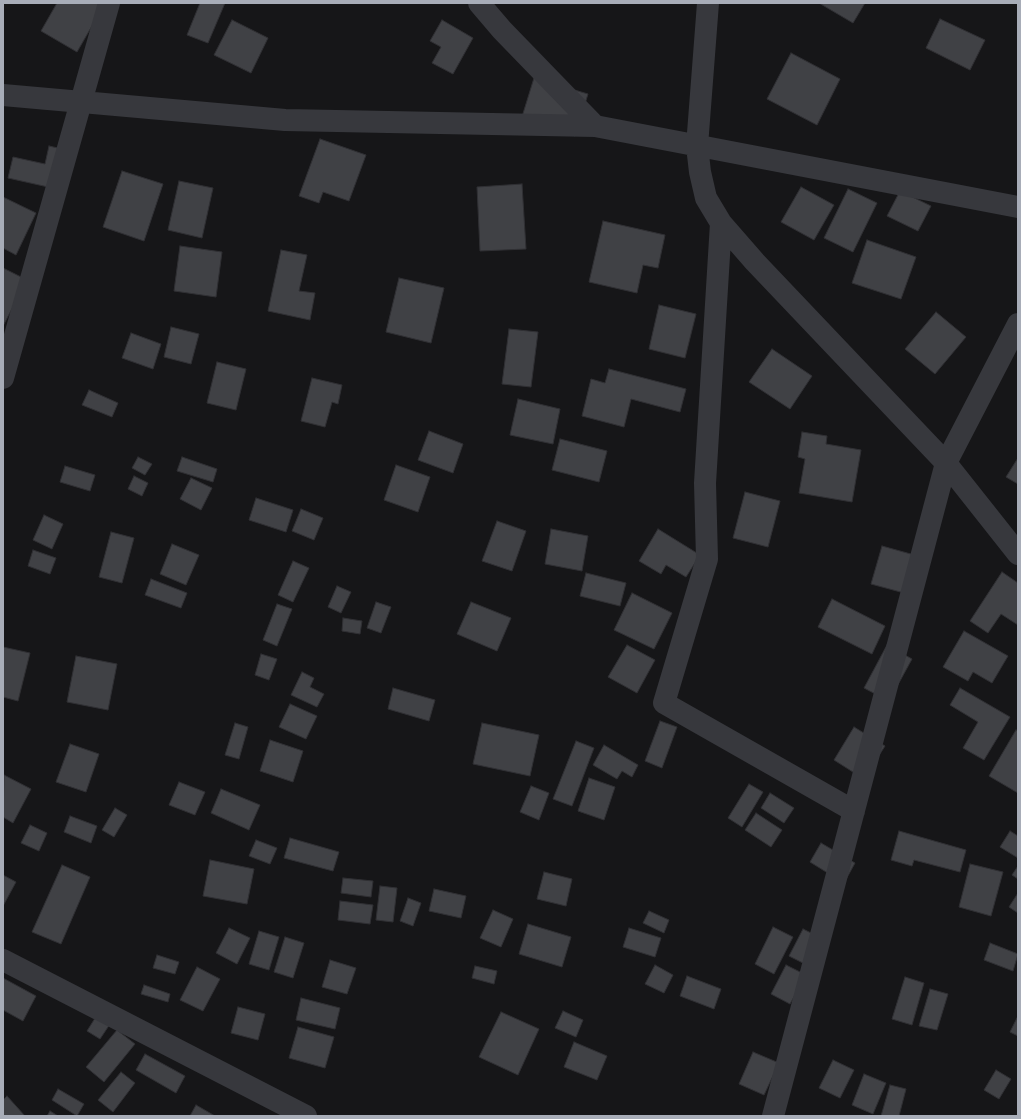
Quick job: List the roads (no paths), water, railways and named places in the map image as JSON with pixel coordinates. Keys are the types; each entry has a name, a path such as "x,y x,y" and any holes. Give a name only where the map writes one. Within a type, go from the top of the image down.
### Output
{"street":[{"path":"3,378 108,3"},
{"path":"479,3 502,30 594,126"},
{"path":"708,3 697,146 700,172 706,198 721,224 760,268 946,463 1018,554"},
{"path":"3,95 79,103 285,120 594,126 1018,207"},
{"path":"721,224 705,483 707,559 664,703 854,810"},
{"path":"773,1116 946,463 1018,324"},
{"path":"3,960 306,1116"}]}
